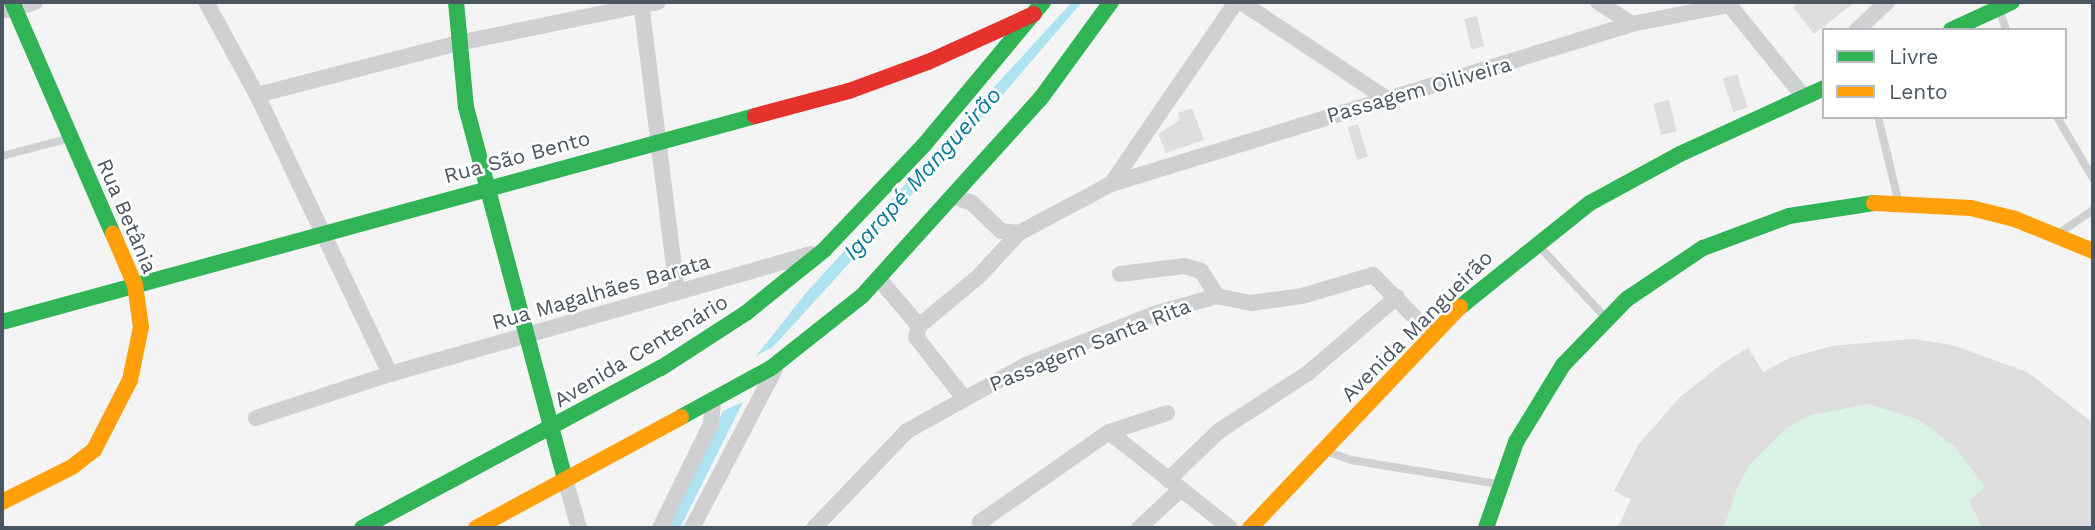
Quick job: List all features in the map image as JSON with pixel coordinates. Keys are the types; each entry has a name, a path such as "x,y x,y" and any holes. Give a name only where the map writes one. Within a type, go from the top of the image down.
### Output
{"street":[{"path":"9,7 35,2"},
{"path":"206,2 257,95 320,234 390,374"},
{"path":"456,2 466,107 579,528"},
{"path":"257,95 458,43 641,3 658,2"},
{"path":"476,528 713,401 780,361 879,279 1041,98 1111,2"},
{"path":"1111,184 1236,2"},
{"path":"1241,2 1387,99"},
{"path":"1598,2 1632,23"},
{"path":"641,3 677,292"},
{"path":"1728,3 1804,97"},
{"name":"Passagem Oiliveira","path":"919,326 979,276 1019,233 1111,184 1632,23 1728,3"},
{"path":"1859,28 1883,3"},
{"path":"1955,28 2006,5"},
{"name":"Rua Betânia","path":"2,502 72,467 94,450 107,432 137,356 141,308 135,285 9,7"},
{"name":"Rua São Bento","path":"2,322 486,186 849,91 928,62 1040,7"},
{"name":"Avenida Centenário","path":"362,528 661,368 746,313 824,250 924,145 1040,7"},
{"name":"Avenida Mangueirão","path":"1250,528 1482,285 1536,242 1590,203 1681,153 1822,89"},
{"path":"955,197 972,203 1001,231 1019,233"},
{"path":"1486,528 1498,484 1537,402 1563,365 1606,318 1664,272 1745,230 1834,206 1899,202 1970,208 2058,234 2093,250"},
{"name":"Rua Magalhães Barata","path":"256,418 390,374 824,250"},
{"path":"1120,274 1184,266 1201,271 1217,296"},
{"name":"Passagem Santa Rita","path":"814,528 907,431 963,397 1026,365 1154,314 1217,296 1251,303 1302,296 1373,275 1432,335"},
{"path":"879,279 919,326 916,337 963,397"},
{"path":"1139,528 1219,431 1308,373 1397,297"},
{"path":"692,528 780,361"},
{"path":"660,528 711,424 713,401"},
{"path":"981,525 1109,432 1167,413"},
{"path":"1109,432 1230,528"}],"lane":[{"path":"2006,5 2006,28"},
{"path":"1878,119 1899,202"},
{"path":"2058,119 2093,178"},
{"path":"2,156 70,138"},
{"path":"2058,234 2093,209"},
{"path":"1536,242 1606,318"},
{"path":"1324,450 1351,460 1498,484"}],"green space":[{"path":"1914,339 1952,345 2027,372 2093,423 2093,528 1618,528 1631,500 1614,491 1639,444 1680,397 1722,364 1748,348 1763,372 1792,357 1832,346"}],"water":[{"name":"Igarapé Mangueirão","path":"1072,2 1082,2 1005,92 773,347 756,356 805,294"},
{"path":"743,402 680,528 667,528 723,411"}],"building":[{"path":"1800,2 1855,2 1814,34 1793,7"},
{"path":"1477,16 1484,46 1471,49 1464,19"},
{"path":"1737,74 1748,107 1734,112 1723,79"},
{"path":"1669,100 1677,131 1661,135 1653,104"},
{"path":"1192,108 1204,140 1166,153 1158,134 1180,120 1178,113"},
{"path":"1358,124 1368,157 1357,160 1347,127"},
{"path":"1914,339 1952,345 2027,372 2093,423 2093,528 1982,528 1969,500 1985,487 1955,447 1920,420 1869,404 1810,415 1786,428 1750,464 1737,488 1724,528 1618,528 1631,499 1614,491 1639,444 1680,397 1722,364 1748,348 1763,372 1792,357 1832,346"}],"traffic: fast":[{"path":"12,2 113,234"},
{"path":"456,2 466,107 565,479"},
{"path":"362,528 661,368 746,313 824,250 924,145 1043,2"},
{"path":"681,417 771,368 862,296 1041,98 1111,2"},
{"path":"1955,28 2012,2"},
{"path":"1460,307 1590,203 1680,154 1822,89"},
{"path":"2,322 755,116"},
{"path":"1486,528 1516,442 1563,365 1627,299 1703,248 1789,216 1874,203"}],"traffic: slow":[{"path":"1874,203 1971,208 2015,219 2093,251"},
{"path":"2,502 72,467 94,450 130,380 141,327 135,285 113,234"},
{"path":"1250,528 1460,307"},
{"path":"476,528 681,417"}],"traffic: jam":[{"path":"755,116 849,91 928,62 1034,14"}]}
